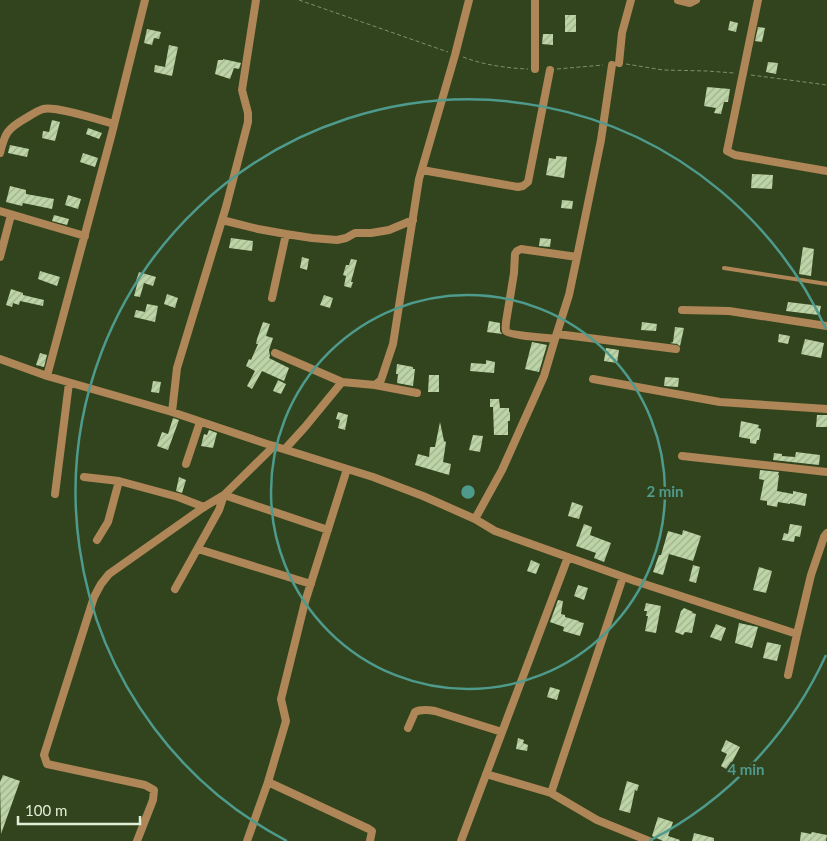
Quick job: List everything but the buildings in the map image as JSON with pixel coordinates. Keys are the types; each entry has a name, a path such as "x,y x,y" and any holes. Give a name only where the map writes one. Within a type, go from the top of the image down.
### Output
{"street":[{"path":"47,376 114,124 144,0"},
{"path":"172,412 177,368 222,220 248,122 242,90 256,0"},
{"path":"375,384 381,380 393,344 419,179 469,0"},
{"path":"535,0 535,69"},
{"path":"475,519 502,470 544,376 569,295 615,64 631,0"},
{"path":"678,0 690,3 696,0"},
{"path":"758,0 727,151 734,155 827,171"},
{"path":"422,170 518,186 526,184 528,182 550,70"},
{"path":"0,154 4,137 8,130 43,109 62,110 114,124"},
{"path":"0,211 85,236"},
{"path":"0,257 11,215"},
{"path":"222,220 286,234 342,240 355,233 378,232 413,220"},
{"path":"272,298 286,234"},
{"path":"577,257 521,249 517,251 515,254 514,273 506,322 506,330 508,332 676,349"},
{"path":"682,310 729,311 827,326"},
{"path":"275,353 342,382 375,384 418,393"},
{"path":"0,359 69,383 172,412 373,477 475,519 495,531 624,577 797,634"},
{"path":"593,379 720,402 827,409"},
{"path":"285,450 342,382"},
{"path":"55,494 69,383"},
{"path":"186,464 200,422"},
{"path":"137,841 153,800 154,790 145,785 47,764 44,755 94,597 109,574 224,495 274,446"},
{"path":"682,456 827,472"},
{"path":"247,841 268,782 286,721 281,699 311,584 347,469"},
{"path":"84,477 119,481 178,497 204,507"},
{"path":"97,540 108,522 119,481"},
{"path":"224,495 328,530"},
{"path":"175,589 219,510 224,495"},
{"path":"788,675 811,575 827,533"},
{"path":"198,549 311,584"},
{"path":"461,841 568,557"},
{"path":"551,793 624,577"},
{"path":"408,728 416,711 427,710 502,732"},
{"path":"486,774 551,793 597,820 635,839 649,841"},
{"path":"268,782 369,829 372,832 370,841"}],"lane":[{"path":"724,268 827,284"}],"path":[{"path":"299,0 471,60 508,68 535,69"},
{"path":"550,70 615,64 663,70 744,74 827,85"}]}
